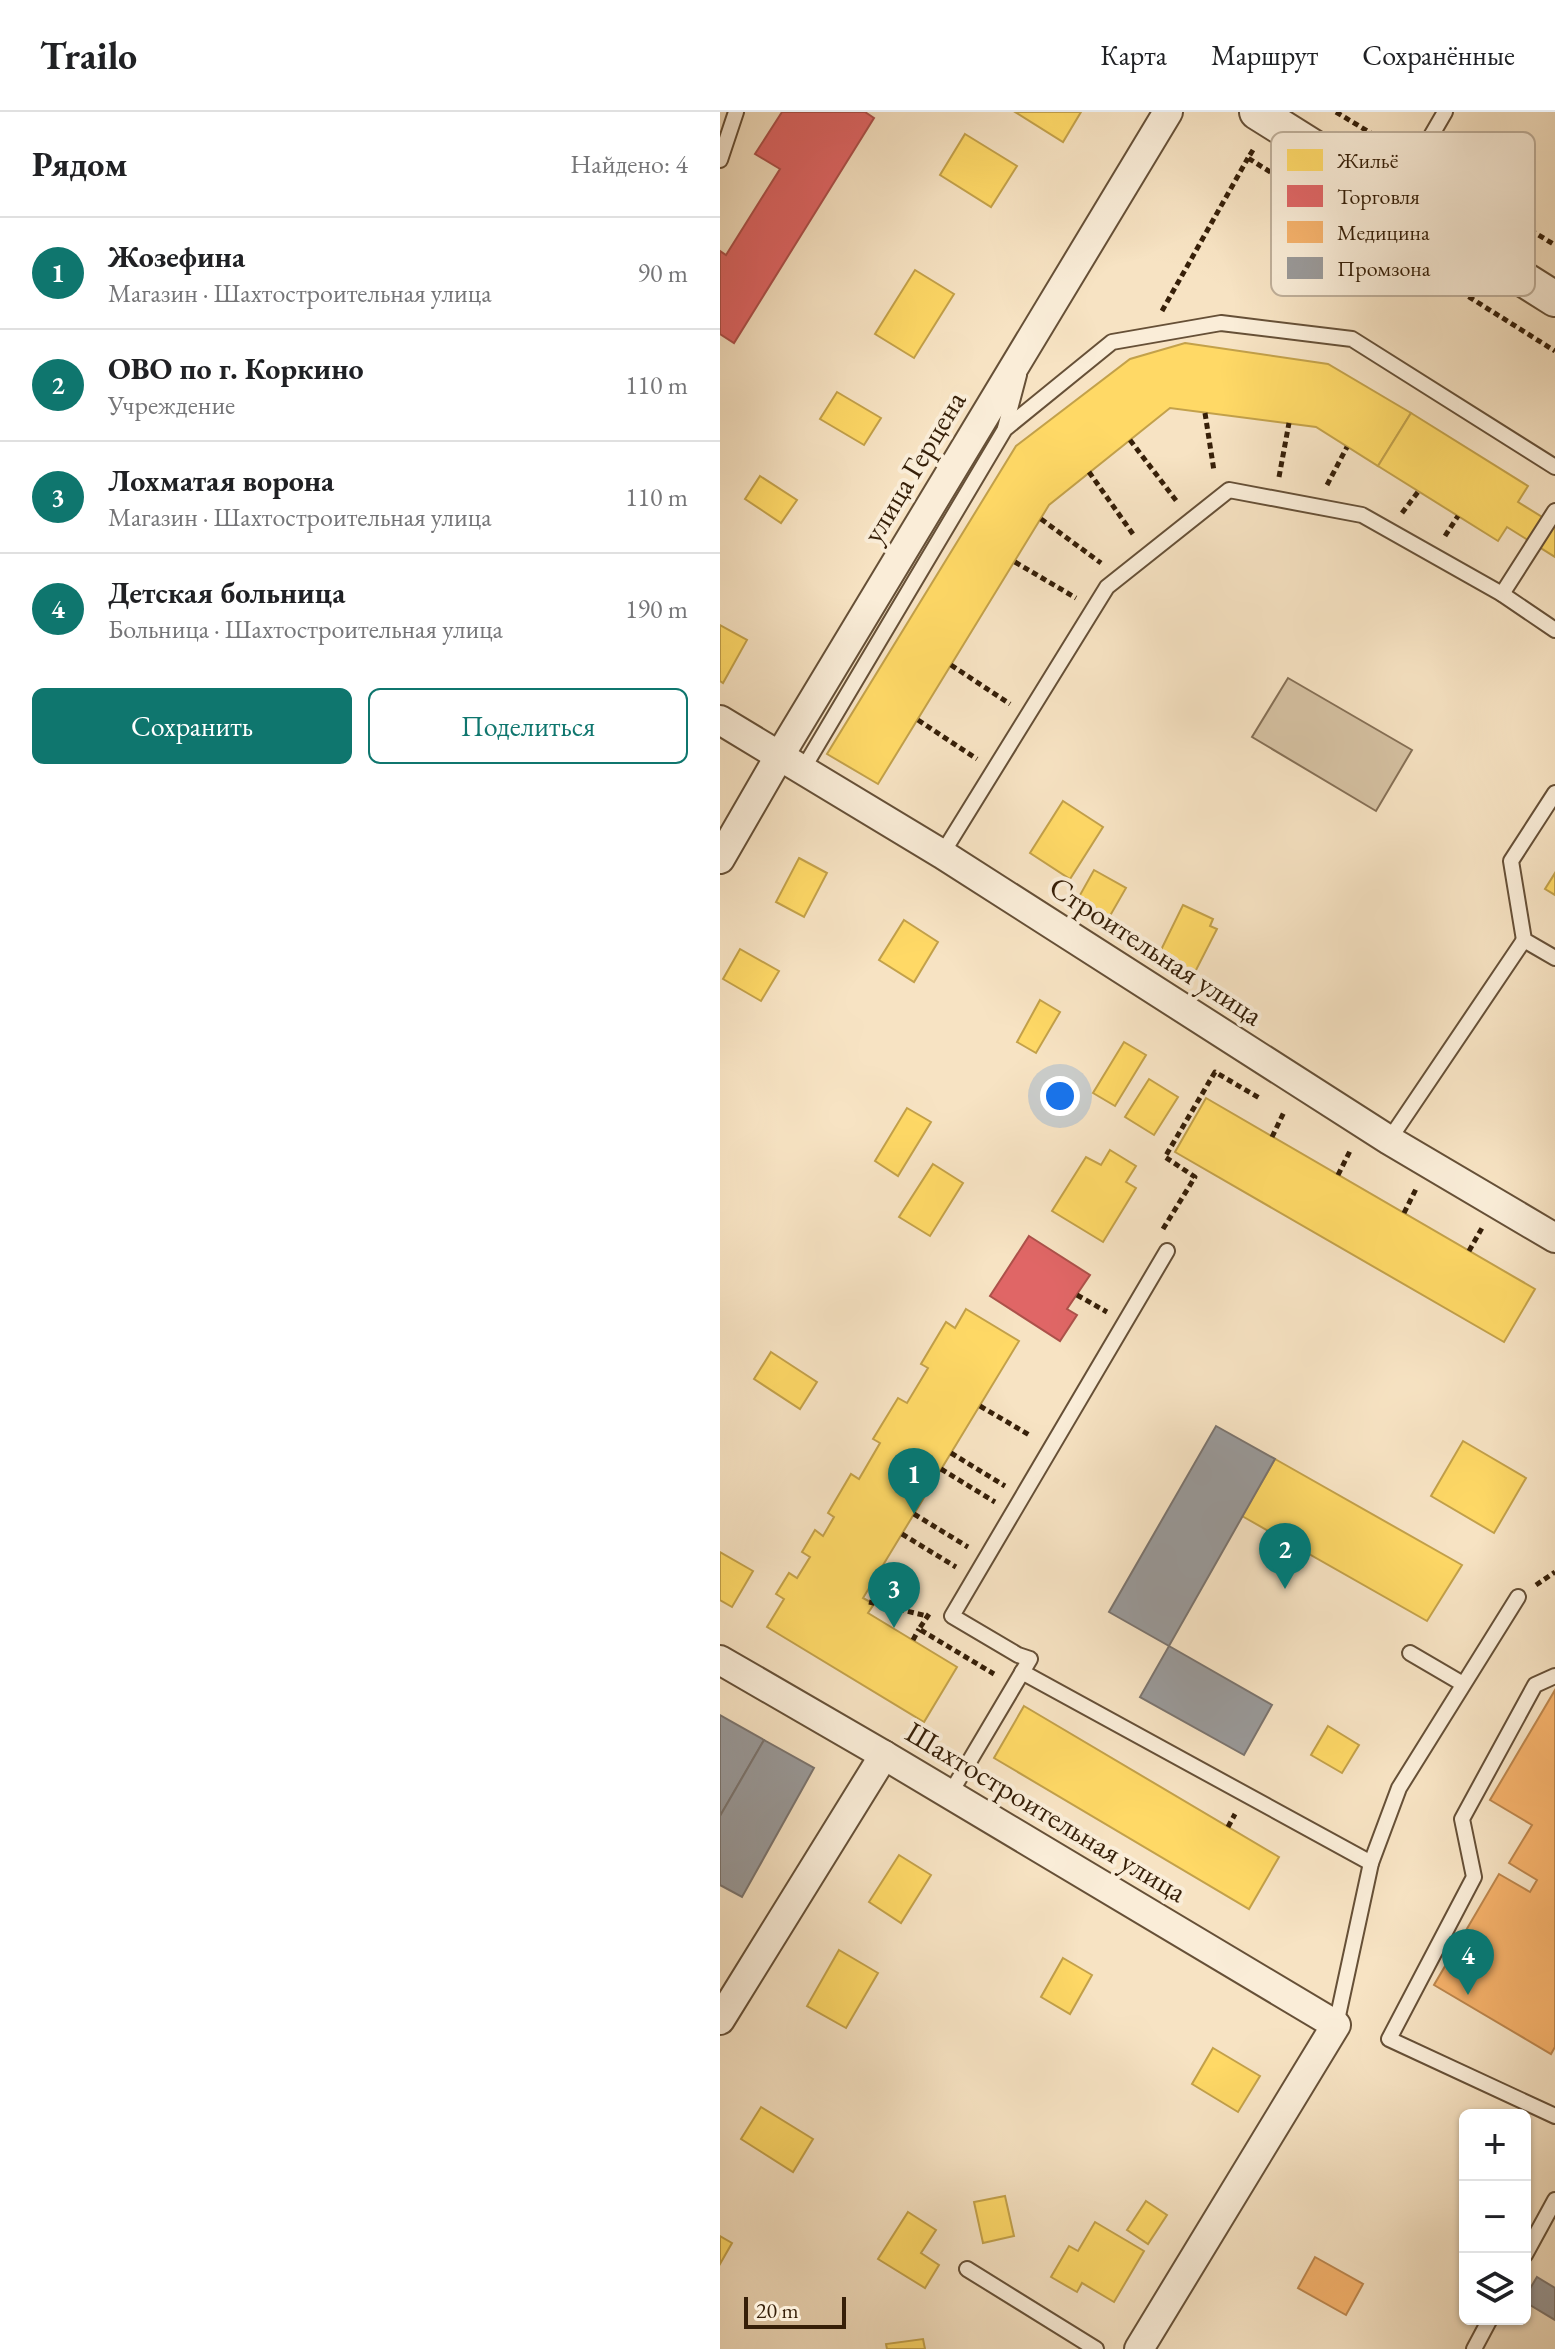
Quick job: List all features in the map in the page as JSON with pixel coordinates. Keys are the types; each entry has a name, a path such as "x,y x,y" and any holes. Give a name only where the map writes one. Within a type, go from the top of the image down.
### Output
{"street":[{"name":"улица Герцена","path":"720,859 791,762 1028,344 1168,112"},
{"path":"1264,117 1288,132"},
{"path":"1535,287 1555,299"},
{"name":"Строительная улица","path":"720,720 942,854 1389,1140 1555,1238"},
{"name":"Шахтостроительная улица","path":"720,1660 1336,2025"},
{"path":"720,2020 884,1755"},
{"path":"1139,2349 1336,2025"}],"lane":[{"path":"720,160 736,112"},
{"path":"1434,132 1445,112"},
{"path":"1005,429 1112,342 1221,323 1352,339 1555,467"},
{"path":"791,762 1005,429 1028,344"},
{"path":"942,854 1107,587 1229,490 1362,515 1502,594 1555,630"},
{"path":"1502,594 1555,511"},
{"path":"1389,1140 1524,940 1511,861 1555,793"},
{"path":"1524,940 1555,958"},
{"path":"950,1794 1030,1659 952,1616 1167,1251"},
{"path":"1336,2025 1371,1863 1399,1788 1518,1597"},
{"path":"1410,1653 1463,1684"},
{"path":"1022,1672 1371,1863"},
{"path":"1555,1676 1535,1685 1462,1819 1474,1877 1389,2039 1555,2116"},
{"path":"1526,2253 1555,2200"},
{"path":"967,2269 1096,2349"},
{"path":"1474,2349 1487,2325"}],"path":[{"path":"1336,112 1369,132"},
{"path":"1148,336 1248,158 1264,117"},
{"path":"1248,158 1271,172"},
{"path":"1535,233 1555,245"},
{"path":"1468,296 1555,351"},
{"path":"1205,413 1218,500"},
{"path":"1275,499 1289,423"},
{"path":"1130,440 1192,520"},
{"path":"1316,507 1347,447"},
{"path":"1089,472 1148,554"},
{"path":"1041,519 1119,577"},
{"path":"1015,562 1093,609"},
{"path":"951,665 1027,716"},
{"path":"918,720 994,770"},
{"path":"1195,1177 1165,1157 1215,1072 1298,1120"},
{"path":"1272,1137 1284,1112"},
{"path":"1338,1142 1364,1157"},
{"path":"1338,1175 1351,1150"},
{"path":"1404,1213 1416,1188 1429,1196"},
{"path":"1470,1219 1495,1233"},
{"path":"1469,1251 1483,1226"},
{"path":"1077,1295 1111,1314"},
{"path":"980,1406 1035,1438"},
{"path":"951,1453 1006,1486"},
{"path":"941,1469 996,1503"},
{"path":"914,1514 969,1547"},
{"path":"902,1534 957,1567"},
{"path":"869,1602 927,1616"},
{"path":"913,1640 919,1629"}],"shaded area":[{"path":"1288,678 1412,750 1376,811 1252,737"}],"building: Жильё":[{"path":"1015,112 1081,112 1063,142"},
{"path":"965,134 1017,166 991,207 940,175"},
{"path":"915,270 954,294 914,358 875,334"},
{"path":"1185,343 1328,364 1411,413 1378,466 1316,427 1170,408 1049,505 878,784 827,754 1016,446 1130,359"},
{"path":"837,392 881,418 864,445 820,419"},
{"path":"1411,413 1528,486 1518,502 1555,525 1555,557 1507,527 1498,541 1378,466"},
{"path":"760,476 797,500 781,523 745,499"},
{"path":"720,625 747,640 723,683 720,681"},
{"path":"1063,801 1103,827 1070,879 1030,853"},
{"path":"799,858 827,873 804,917 776,902"},
{"path":"1094,870 1126,888 1107,921 1075,904"},
{"path":"1555,873 1555,895 1545,889"},
{"path":"1183,905 1213,919 1210,926 1217,929 1194,974 1158,956"},
{"path":"904,920 938,942 914,982 879,960"},
{"path":"740,949 779,971 761,1001 723,979"},
{"path":"1040,1000 1060,1012 1036,1053 1017,1042"},
{"path":"1124,1042 1146,1055 1115,1106 1093,1093"},
{"path":"1149,1079 1178,1097 1154,1135 1125,1117"},
{"path":"1206,1098 1535,1289 1504,1342 1175,1152"},
{"path":"907,1108 931,1122 898,1176 875,1161"},
{"path":"1110,1150 1136,1166 1126,1182 1136,1188 1103,1242 1052,1211 1086,1157 1101,1165"},
{"path":"933,1164 963,1183 930,1236 899,1217"},
{"path":"966,1309 1019,1341 863,1598 874,1604 868,1613 957,1667 924,1722 767,1627 784,1599 776,1594 789,1573 797,1578 810,1557 802,1552 815,1530 823,1536 834,1517 828,1513 851,1474 859,1479 880,1443 873,1439 898,1398 907,1403 928,1368 921,1364 946,1322 955,1328"},
{"path":"771,1352 817,1382 800,1409 754,1379"},
{"path":"1463,1441 1526,1478 1494,1533 1431,1496"},
{"path":"1275,1459 1462,1565 1427,1621 1242,1516"},
{"path":"720,1552 753,1571 732,1607 720,1600"},
{"path":"1024,1706 1279,1857 1249,1909 994,1758"},
{"path":"1328,1726 1359,1745 1342,1773 1311,1755"},
{"path":"899,1855 931,1875 901,1923 869,1902"},
{"path":"839,1950 878,1973 846,2028 807,2006"},
{"path":"1063,1958 1092,1975 1070,2014 1041,1997"},
{"path":"1213,2048 1260,2076 1238,2112 1192,2084"},
{"path":"761,2107 813,2139 793,2172 741,2139"},
{"path":"1005,2196 1014,2236 983,2243 974,2202"},
{"path":"1146,2201 1167,2215 1148,2244 1127,2230"},
{"path":"908,2212 936,2230 921,2253 939,2265 925,2288 878,2259"},
{"path":"1095,2222 1144,2251 1114,2302 1082,2283 1077,2292 1051,2277 1069,2246 1078,2251"},
{"path":"720,2236 732,2243 720,2264"},
{"path":"923,2339 925,2349 887,2349 886,2344"}],"building: Торговля":[{"path":"782,112 865,112 874,118 734,343 720,334 720,251 726,255 780,169 755,154"},
{"path":"1029,1236 1090,1275 1067,1309 1077,1315 1060,1341 990,1296"}],"building: Медицина":[{"path":"1555,1690 1555,2047 1551,2054 1434,1985 1499,1874 1530,1892 1537,1880 1509,1863 1532,1825 1490,1800"},
{"path":"1315,2257 1363,2284 1346,2315 1298,2288"}],"building: Промзона":[{"path":"1216,1426 1275,1459 1169,1646 1109,1612"},
{"path":"1169,1646 1272,1705 1244,1755 1140,1697"},
{"path":"720,1715 764,1740 720,1816"},
{"path":"764,1740 814,1768 742,1897 720,1885 720,1816"},
{"path":"1537,2277 1555,2288 1555,2320 1531,2306 1531,2287"}],"place":[{"name":"Жозефина","path":"914,1514"},
{"name":"ОВО по г. Коркино","path":"1285,1589"},
{"name":"Лохматая ворона","path":"894,1628"},
{"name":"Детская больница","path":"1468,1995"}]}
